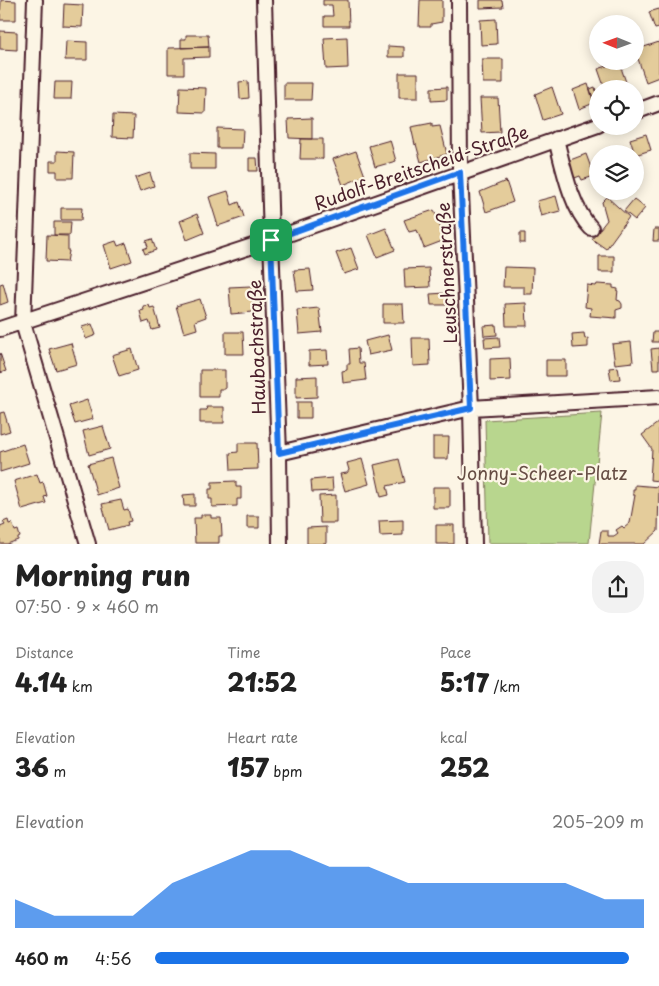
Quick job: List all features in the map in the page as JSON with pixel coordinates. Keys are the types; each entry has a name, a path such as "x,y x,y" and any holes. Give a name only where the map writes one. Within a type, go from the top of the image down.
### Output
{"street":[{"path":"35,0 23,323 88,544"},
{"name":"Haubachstraße","path":"264,0 279,453 280,544"},
{"name":"Leuschnerstraße","path":"459,0 460,172 471,408 474,544"},
{"path":"644,109 659,103"},
{"name":"Rudolf-Breitscheid-Straße","path":"0,329 271,240 589,128"},
{"path":"556,139 576,205 587,228"},
{"path":"279,453 471,408 659,397"}],"green space":[{"name":"Jonny-Scheer-Platz","path":"602,413 589,543 488,543 485,420"}],"building":[{"path":"1,0 16,1 16,20 0,20"},
{"path":"323,0 348,0 349,26 324,26 324,16 333,16 332,5 323,5"},
{"path":"420,0 442,0 442,22 431,24 431,27 419,27"},
{"path":"480,0 502,0 503,7 480,8"},
{"path":"64,4 83,5 82,27 63,26"},
{"path":"659,9 659,28 655,29 649,12"},
{"path":"496,19 497,44 481,45 480,20"},
{"path":"0,31 17,32 17,50 0,49"},
{"path":"186,35 208,35 209,47 181,48 181,39 186,39"},
{"path":"347,37 348,68 326,69 324,38"},
{"path":"66,41 87,42 87,60 65,60"},
{"path":"659,42 659,77 646,82 642,70 644,70 644,47"},
{"path":"388,46 404,47 404,57 388,57"},
{"path":"209,47 209,57 184,58 184,74 168,74 168,48"},
{"path":"482,59 503,59 503,83 483,83"},
{"path":"598,70 622,70 625,80 602,80"},
{"path":"399,73 418,73 418,98 399,98"},
{"path":"248,81 249,98 240,99 239,82"},
{"path":"55,82 72,82 71,99 54,99"},
{"path":"284,83 312,83 311,100 284,100"},
{"path":"588,84 589,105 579,109 573,90"},
{"path":"180,87 206,88 205,113 179,112"},
{"path":"447,87 447,100 431,101 431,88"},
{"path":"552,87 561,114 543,120 535,94"},
{"path":"480,98 498,98 500,132 482,133"},
{"path":"113,115 134,116 133,138 112,137"},
{"path":"312,118 312,139 289,138 288,119"},
{"path":"432,123 432,127 440,126 447,154 421,162 411,127"},
{"path":"217,128 243,129 242,148 217,148"},
{"path":"646,134 651,150 644,152 644,145 632,145 630,139"},
{"path":"301,139 323,139 323,159 300,159"},
{"path":"390,140 396,161 375,167 369,146"},
{"path":"57,151 74,152 73,178 57,178 57,171 50,171 50,161 57,161"},
{"path":"356,151 365,176 343,185 333,159"},
{"path":"190,153 215,154 215,169 190,169"},
{"path":"586,154 589,162 589,178 582,180 580,176 572,179 565,162"},
{"path":"249,158 257,158 258,171 249,171"},
{"path":"150,173 154,186 140,191 135,178"},
{"path":"506,181 513,202 486,212 480,192"},
{"path":"228,191 232,205 239,202 244,217 218,226 209,197"},
{"path":"556,196 560,211 541,216 537,201"},
{"path":"610,200 629,217 606,249 592,239 607,220 602,202"},
{"path":"633,200 645,208 635,220 624,211"},
{"path":"61,208 82,208 81,220 61,220"},
{"path":"434,210 445,240 424,248 417,230 409,232 404,220"},
{"path":"197,214 204,233 187,240 180,221"},
{"path":"54,222 71,222 70,235 54,235"},
{"path":"386,228 395,250 377,257 368,235"},
{"path":"654,229 659,229 659,241 653,241"},
{"path":"520,233 525,233 525,243 520,243"},
{"path":"47,235 68,236 69,251 67,262 46,261"},
{"path":"152,239 156,250 145,254 143,249 148,247 146,241"},
{"path":"116,241 118,246 126,243 132,261 111,268 104,245"},
{"path":"351,248 359,269 344,274 336,253"},
{"path":"599,256 614,256 614,272 599,272"},
{"path":"504,267 533,268 532,294 524,294 524,287 503,287"},
{"path":"429,268 430,287 405,288 404,269"},
{"path":"310,269 313,290 297,291 294,270"},
{"path":"3,283 8,302 0,305 0,284"},
{"path":"597,284 613,285 613,288 618,289 617,300 622,304 622,308 616,310 616,318 590,316 591,308 585,307 587,285 596,286"},
{"path":"251,286 253,312 231,314 229,287"},
{"path":"446,293 447,305 431,305 430,294"},
{"path":"200,299 206,317 195,321 197,329 184,333 176,306"},
{"path":"526,303 527,326 506,326 505,304"},
{"path":"383,304 403,304 404,323 383,323"},
{"path":"149,305 150,308 154,307 160,328 152,330 149,321 143,323 140,311 144,310 143,306"},
{"path":"319,308 322,332 299,334 297,310"},
{"path":"92,324 96,335 86,339 82,327"},
{"path":"496,325 497,335 484,336 483,326"},
{"path":"225,332 243,332 244,354 225,354"},
{"path":"653,332 659,332 659,342 652,342"},
{"path":"584,333 585,339 588,338 588,347 573,348 572,334"},
{"path":"388,335 392,350 368,355 365,341"},
{"path":"499,337 500,347 485,348 484,338"},
{"path":"412,338 429,338 430,365 413,366"},
{"path":"631,342 633,362 615,364 612,344"},
{"path":"71,343 77,364 56,370 49,349"},
{"path":"358,348 359,363 364,363 366,380 343,383 342,371 347,370 347,364 350,364 349,349"},
{"path":"659,348 659,369 653,369 651,349"},
{"path":"132,349 138,370 119,376 112,355"},
{"path":"327,350 328,364 309,365 309,351"},
{"path":"0,353 6,371 0,373"},
{"path":"510,358 511,380 490,381 490,359"},
{"path":"546,360 566,360 566,376 546,376"},
{"path":"618,367 620,379 611,380 609,368"},
{"path":"200,370 225,370 225,389 219,389 219,397 200,397"},
{"path":"317,376 317,397 296,398 296,377"},
{"path":"87,400 93,419 75,424 69,406"},
{"path":"297,402 311,402 311,418 297,418"},
{"path":"206,407 224,407 224,423 200,423 200,410 207,410"},
{"path":"4,412 10,431 0,434 0,413"},
{"path":"659,422 659,481 650,480 652,449 642,435"},
{"path":"103,426 110,449 89,455 83,431"},
{"path":"433,437 449,437 448,459 433,459"},
{"path":"238,443 257,443 258,469 231,470 230,453 238,452"},
{"path":"23,444 29,463 0,472 0,452"},
{"path":"111,458 119,488 97,495 88,464"},
{"path":"362,459 369,484 345,491 340,474 347,473 349,470 347,463"},
{"path":"399,459 405,482 387,486 389,495 381,497 374,465"},
{"path":"37,474 40,483 43,482 44,485 47,496 44,497 46,503 22,510 14,481"},
{"path":"332,478 333,491 312,492 311,480"},
{"path":"236,481 236,487 241,487 241,499 237,499 237,506 212,507 212,499 209,499 209,489 212,489 212,482"},
{"path":"635,485 659,487 658,531 644,544 599,544 601,531 608,531 608,536 614,536 618,533 616,530 622,526 624,528 630,523"},
{"path":"433,487 450,487 450,508 433,508"},
{"path":"195,494 195,506 184,506 183,495"},
{"path":"336,495 336,523 320,523 319,496"},
{"path":"121,500 124,510 128,509 131,521 127,522 128,525 109,530 102,504"},
{"path":"201,515 221,518 222,536 219,536 219,543 195,543 194,518 201,518"},
{"path":"247,516 259,516 259,528 247,528"},
{"path":"8,520 9,524 12,523 15,531 18,530 20,537 18,540 7,544 0,544 0,527 5,525 3,522"},
{"path":"403,520 403,535 380,536 379,521"},
{"path":"436,525 454,525 454,544 436,544"},
{"path":"326,527 326,544 307,544 307,528"}],"route":[{"path":"460,172 471,408 279,453 271,240 460,172"}]}
